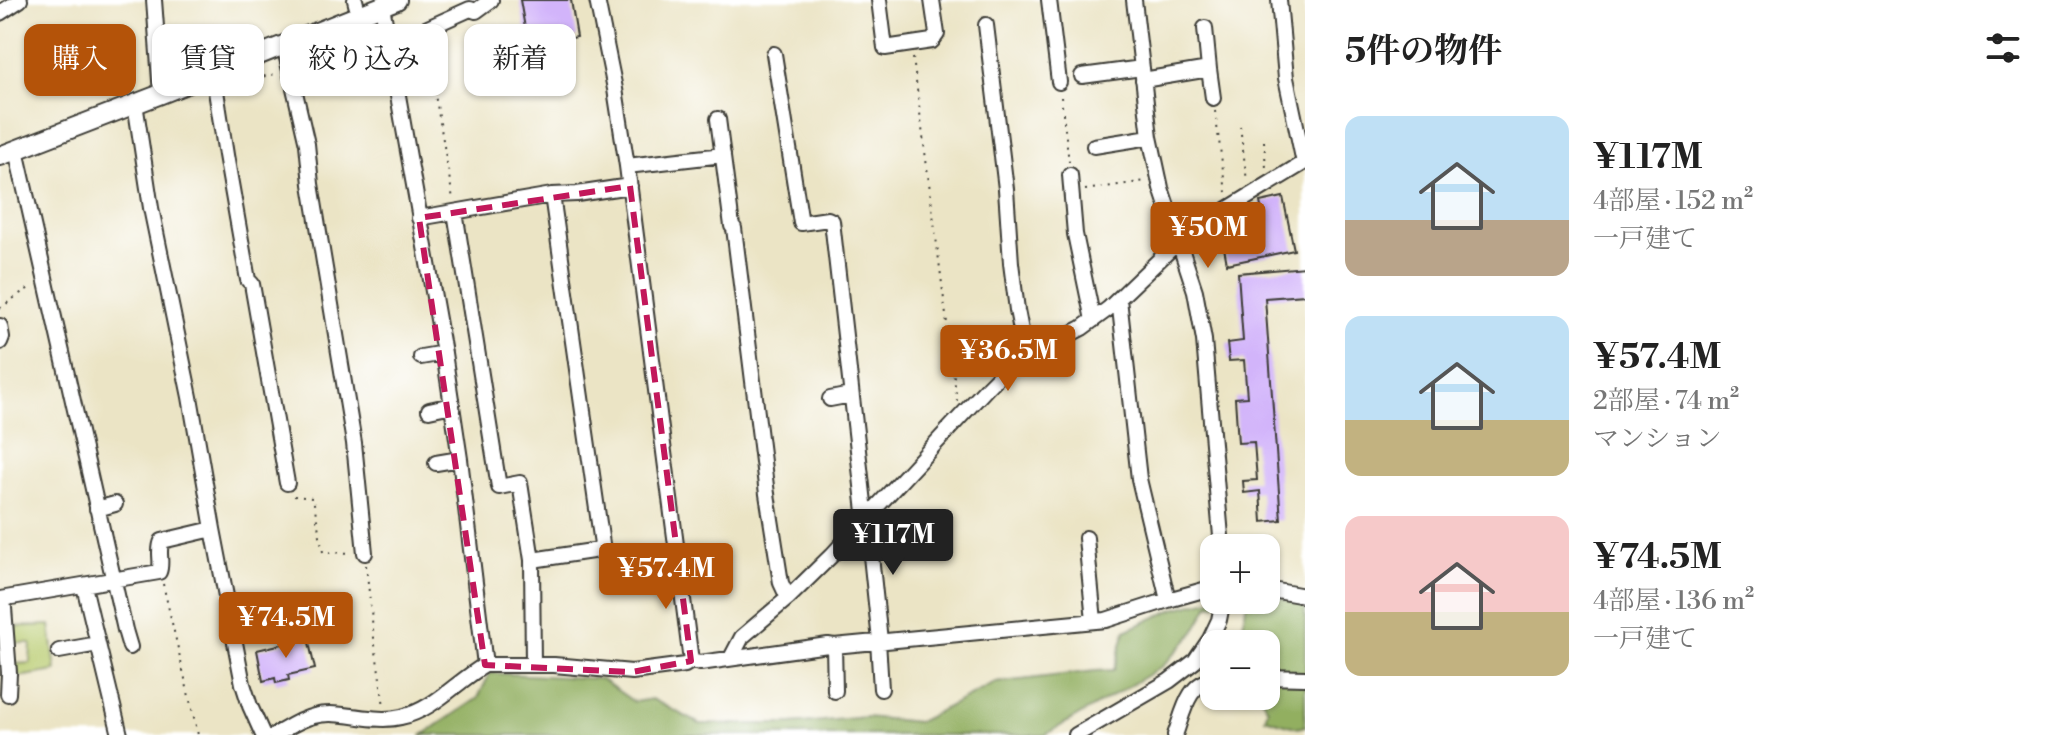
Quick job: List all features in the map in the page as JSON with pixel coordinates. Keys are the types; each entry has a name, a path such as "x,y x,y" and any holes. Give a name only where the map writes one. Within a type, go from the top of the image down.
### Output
{"main road":[{"path":"325,24 357,8 390,3"},
{"path":"8,153 155,96"}],"street":[{"path":"0,13 20,0"},
{"path":"154,0 156,24"},
{"path":"437,24 470,9 476,11 491,0"},
{"path":"597,0 630,186 691,661"},
{"path":"879,0 885,48 932,41 937,34 932,0"},
{"path":"1049,0 1059,82"},
{"path":"1134,0 1150,137 1159,180 1195,291 1204,340 1221,534"},
{"path":"731,658 742,637 788,598 867,518 1010,365 1082,328 1119,299 1182,237 1305,162 1286,78 1279,0"},
{"path":"389,24 390,3"},
{"path":"986,25 1006,189 1011,263 1026,356"},
{"path":"1205,28 1213,98"},
{"path":"778,62 783,142 795,224 832,221 867,518 879,641 878,686"},
{"path":"1087,72 1142,74 1209,69"},
{"path":"217,96 248,280 252,284 281,416 287,483"},
{"path":"296,96 307,144 305,166 354,443 365,553"},
{"path":"398,96 452,405 485,665"},
{"path":"135,103 151,208 190,397 243,684 263,735"},
{"path":"718,119 767,494 781,583 788,598"},
{"path":"1094,146 1150,137"},
{"path":"8,153 46,284 130,647"},
{"path":"627,166 723,155"},
{"path":"1070,175 1075,234 1093,320"},
{"path":"419,218 552,195 630,186"},
{"path":"532,560 599,550 602,544 552,195"},
{"path":"455,212 499,487 520,483 532,560 533,665"},
{"path":"1119,299 1139,479 1168,600"},
{"path":"0,326 0,342"},
{"path":"421,357 444,353"},
{"path":"653,370 669,366"},
{"path":"830,399 851,395"},
{"path":"429,410 452,405"},
{"path":"436,463 460,459"},
{"path":"97,509 115,504"},
{"path":"6,686 4,608 0,600 159,572 162,541 213,529"},
{"path":"1084,546 1094,621"},
{"path":"84,586 120,735"},
{"path":"275,735 316,715 381,720 422,711 485,665 554,665 632,672 685,665 691,661 700,663 828,645 1106,620 1200,591"},
{"path":"1280,592 1305,596"},
{"path":"1076,735 1169,681 1195,661 1210,639 1220,614"},
{"path":"59,651 98,644"},
{"path":"834,646 835,691"},
{"path":"1280,677 1305,678"},
{"path":"1175,735 1192,690 1200,684"}],"path":[{"path":"911,44 959,418"},
{"path":"1059,82 1070,175"},
{"path":"434,96 455,212"},
{"path":"1213,98 1228,209"},
{"path":"1240,126 1249,196"},
{"path":"1264,141 1268,185"},
{"path":"1072,191 1159,180"},
{"path":"0,308 26,289 46,284"},
{"path":"287,483 289,496 313,498 323,552 365,553 386,719"},
{"path":"159,572 198,735"}],"highlighted area":[{"path":"630,186 691,661 632,672 485,665 419,218"}],"green space":[{"path":"1280,598 1305,603 1305,726 1298,728 1265,718 1268,710 1280,710 1280,630 1242,630 1245,614 1280,614"},
{"path":"1200,602 1200,614 1204,614 1193,634 1163,666 1045,735 423,735 478,698 490,673 601,679 634,702 652,699 700,724 791,724 866,717 918,722 995,683 1114,670 1125,631 1174,609"},
{"path":"50,625 56,671 18,677 16,664 30,663 31,643 12,643 11,627"}],"building":[{"path":"520,0 571,0 575,24 524,24"},
{"path":"1283,197 1294,250 1227,264 1220,226 1235,222 1240,245 1262,212 1260,202"},
{"path":"1305,267 1305,295 1265,298 1281,520 1262,522 1260,491 1244,493 1243,481 1257,480 1254,442 1238,443 1235,398 1247,397 1244,360 1229,361 1227,343 1243,341 1238,273"},
{"path":"308,638 315,669 288,675 289,680 276,683 275,678 263,681 257,650"}]}
